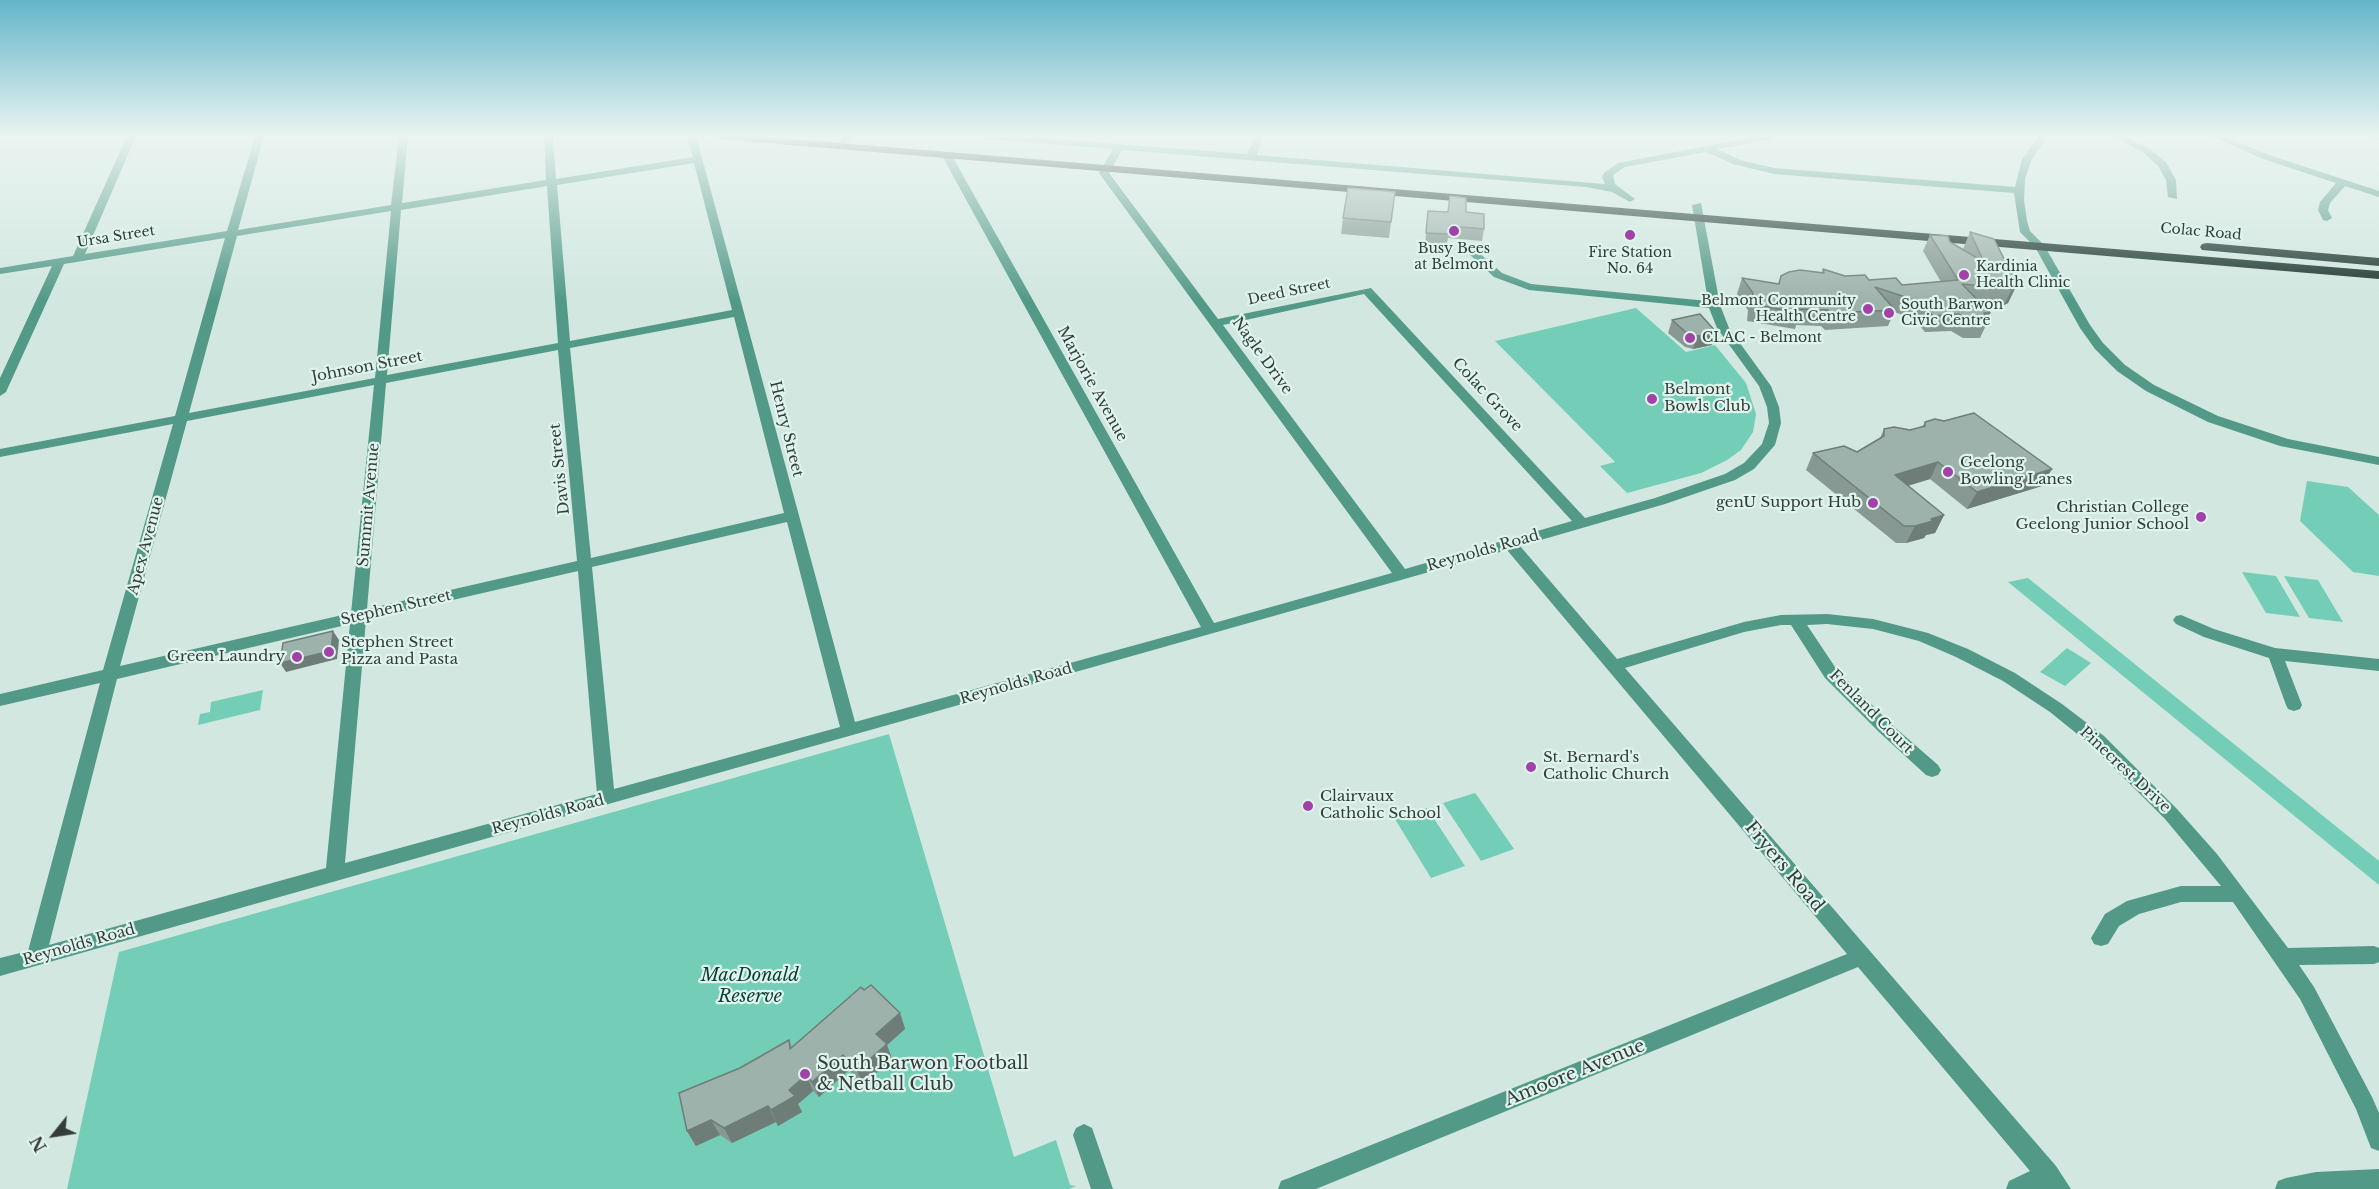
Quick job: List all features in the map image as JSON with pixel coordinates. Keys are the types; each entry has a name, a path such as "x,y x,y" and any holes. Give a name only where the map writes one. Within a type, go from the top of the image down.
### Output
{"highway":[{"path":"1506,191 1694,208"},
{"path":"1542,191 1636,199"},
{"name":"Colac Road","path":"1694,208 2032,238 2379,275"},
{"name":"Colac Road","path":"1694,208 2032,238 2379,262"}],"street":[{"path":"77,259 107,191"},
{"name":"Apex Avenue","path":"36,957 243,191"},
{"name":"Summit Avenue","path":"335,874 398,191"},
{"name":"Ursa Street","path":"0,271 499,191"},
{"name":"Davis Street","path":"553,191 564,345 606,799"},
{"name":"Henry Street","path":"707,191 849,731"},
{"name":"Marjorie Avenue","path":"967,191 1210,630"},
{"name":"Nagle Drive","path":"1119,191 1401,575"},
{"path":"1620,191 1636,199"},
{"path":"2019,191 2022,221 2084,325 2099,346 2121,368 2150,388 2183,406 2250,433 2320,452 2379,460"},
{"path":"2172,191 2173,197"},
{"path":"2327,218 2323,210 2325,202 2334,191"},
{"name":"Reynolds Road","path":"0,967 1210,630 1719,482 1749,466 1768,445 1775,423 1773,407 1765,386 1732,343 1714,305 1694,208"},
{"path":"1474,254 1498,275 1529,287 1714,305"},
{"path":"0,392 59,262"},
{"name":"Deed Street","path":"1217,323 1367,290"},
{"name":"Colac Grove","path":"1367,290 1582,523"},
{"name":"Johnson Street","path":"0,453 739,312"},
{"name":"Stephen Street","path":"0,700 791,516"},
{"name":"Fryers Road","path":"1510,544 2054,1181"},
{"name":"Pinecrest Drive","path":"1614,666 1743,627 1796,620 1827,619 1873,624 1923,637 1962,653 2009,677 2056,708 2106,749 2171,813 2238,894 2307,993 2365,1104 2379,1140"},
{"name":"Fenland Court","path":"1796,620 1832,674 1885,728 1932,770"},
{"path":"2181,620 2237,643 2275,654 2379,665"},
{"path":"2275,654 2294,705"},
{"path":"2101,939 2112,920 2120,913 2143,904 2181,894 2238,894"},
{"path":"2283,957 2374,955"},
{"name":"Amoore Avenue","path":"1288,1189 1861,957"},
{"path":"1084,1135 1102,1189"},
{"path":"2286,1189 2379,1180"},
{"path":"2017,1189 2054,1181"}],"green space":[{"name":"Belmont Bowls Club","path":"1636,308 1686,352 1715,345 1746,383 1756,414 1753,432 1741,450 1727,460 1701,473 1627,493 1600,466 1615,462 1495,341"},
{"path":"2307,481 2348,487 2379,515 2379,576 2353,572 2300,521"},
{"path":"2242,572 2276,576 2300,617 2266,613"},
{"path":"2284,576 2318,580 2343,622 2309,618"},
{"path":"2028,578 2379,861 2379,885 2008,582"},
{"path":"2067,648 2091,663 2065,686 2040,672"},
{"path":"263,690 260,710 198,725 200,714 210,712 211,702"},
{"name":"MacDonald Reserve","path":"889,734 1014,1157 1056,1140 1070,1185 1076,1186 1069,1189 67,1189 119,952"},
{"path":"1475,793 1514,849 1481,861 1443,803"},
{"path":"1427,808 1465,866 1431,878 1395,819"}],"building":[{"path":"1347,191 1395,192 1391,222 1343,218"},
{"path":"1450,196 1466,198 1466,212 1484,214 1484,229 1449,226 1448,234 1426,233 1428,211 1448,212"},
{"path":"1970,232 1994,239 2016,282 2016,287 2012,289 1962,284 1990,313 1984,313 1988,321 1971,322 1959,314 1933,316 1920,302 1875,287 1895,310 1831,313 1828,310 1798,309 1801,313 1752,304 1753,293 1742,278 1779,284 1781,276 1789,272 1800,270 1824,273 1823,269 1845,276 1865,275 1869,280 1896,278 1902,285 1958,280 1930,235 1948,236 1950,242 1984,262"},
{"path":"1700,314 1717,333 1689,335 1672,320"},
{"path":"1974,413 2052,469 1977,492 1938,462 1895,475 1944,515 1915,526 1904,526 1813,453 1844,446 1857,452 1884,436 1884,429 1894,427 1910,430 1925,426 1925,422 1935,419 1944,421"},
{"path":"333,631 331,651 280,663 283,643"},
{"name":"South Barwon Football & Netball Club","path":"871,985 900,1013 876,1034 887,1044 857,1070 843,1055 812,1082 806,1075 789,1090 795,1096 771,1110 768,1106 724,1128 711,1120 687,1131 679,1093 740,1068 789,1040 790,1049 861,987 864,990"}],"place":[{"name":"Busy Bees at Belmont","path":"1454,231"},
{"name":"Fire Station No. 64","path":"1630,235"},
{"name":"Kardinia Health Clinic","path":"1964,275"},
{"name":"Belmont Community Health Centre","path":"1868,309"},
{"name":"South Barwon Civic Centre","path":"1889,313"},
{"name":"CLAC - Belmont","path":"1690,338"},
{"name":"Belmont Bowls Club","path":"1652,399"},
{"name":"Geelong Bowling Lanes","path":"1948,472"},
{"name":"genU Support Hub","path":"1873,503"},
{"name":"Christian College Geelong Junior School","path":"2201,517"},
{"name":"Stephen Street Pizza and Pasta","path":"329,652"},
{"name":"Green Laundry","path":"297,657"},
{"name":"St. Bernard's Catholic Church","path":"1531,767"},
{"name":"Clairvaux Catholic School","path":"1308,806"},
{"name":"South Barwon Football & Netball Club","path":"805,1074"}]}
